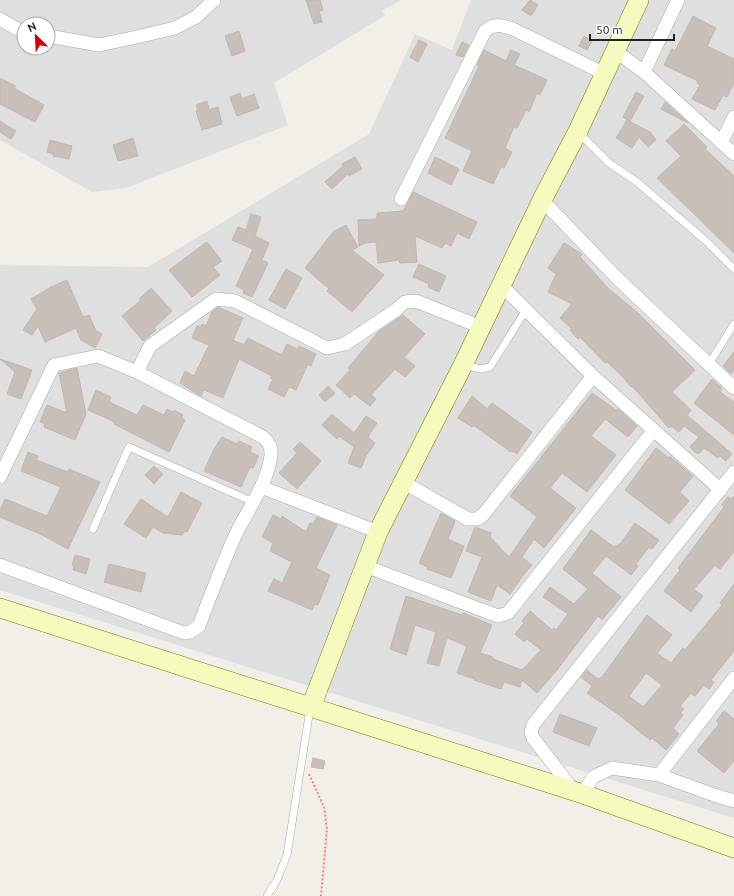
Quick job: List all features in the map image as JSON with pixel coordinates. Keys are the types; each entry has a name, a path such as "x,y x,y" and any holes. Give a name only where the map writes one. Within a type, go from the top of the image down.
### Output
{"street":[{"path":"56,37 99,45 175,28 196,17 214,0"},
{"path":"310,707 378,532 463,365 542,200 578,131 603,73 638,0"},
{"path":"644,72 678,0"},
{"path":"0,19 16,28"},
{"path":"401,199 485,31 492,25 502,25 513,29 603,73"},
{"path":"614,50 644,72 734,154"},
{"path":"721,143 734,117"},
{"path":"542,200 619,280 734,388"},
{"path":"501,285 593,376 721,490"},
{"path":"136,372 150,346 216,298 235,301 327,348 345,344 396,310 404,302 416,301 481,327"},
{"path":"0,477 54,365 98,356 136,372 267,440 271,454 261,487 236,534 199,626 190,632 184,633 0,565"},
{"path":"403,482 468,519 477,519 483,515 593,376"},
{"path":"365,566 498,616 508,613 653,431"},
{"path":"578,792 533,738 531,732 533,725 734,472"},
{"path":"261,487 378,532"},
{"path":"0,608 578,792 734,848"},
{"path":"659,775 734,678"},
{"path":"578,792 594,777 612,768 659,775 734,801"}],"lane":[{"path":"578,131 609,163 637,182 706,241 734,269"},
{"path":"463,365 481,369 490,367 526,310"},
{"path":"709,364 734,324"},
{"path":"93,529 129,447 253,502"},
{"path":"267,896 278,880 287,855 310,707"}],"path":[{"path":"302,758 324,807 327,829 321,896"}],"shaded area":[{"path":"0,0 402,0 381,11 386,15 274,83 288,125 126,188 92,192 0,140"},
{"path":"471,0 734,0 734,818 0,590 0,265 148,267 369,134 415,34 452,50"}],"building":[{"path":"306,0 320,0 323,10 319,11 322,22 314,24"},
{"path":"530,0 538,5 531,16 522,10"},
{"path":"693,16 716,28 707,46 734,59 734,83 727,97 723,95 715,110 692,99 700,85 697,83 698,81 664,65 672,49 675,51"},
{"path":"239,31 245,51 232,56 225,36"},
{"path":"584,36 592,41 587,50 579,46"},
{"path":"419,40 427,44 418,62 410,57"},
{"path":"462,42 469,45 463,57 456,55"},
{"path":"484,50 506,61 511,50 520,54 514,65 547,80 540,95 537,93 529,112 526,110 517,128 514,127 505,148 512,152 504,168 501,167 493,184 463,171 472,151 445,138 479,66 477,65"},
{"path":"0,78 16,86 14,88 44,105 35,122 0,104"},
{"path":"636,92 644,96 630,121 623,117"},
{"path":"240,93 242,99 254,94 259,108 237,116 230,97"},
{"path":"207,101 209,110 218,107 222,124 202,130 196,111 198,110 196,105"},
{"path":"665,102 688,123 661,109"},
{"path":"627,120 650,132 656,140 648,147 639,137 632,148 616,138"},
{"path":"0,121 16,131 11,139 0,132"},
{"path":"684,124 707,147 705,149 734,176 734,253 657,178 681,156 666,141"},
{"path":"133,138 138,156 118,161 113,145"},
{"path":"50,140 72,146 69,159 53,156 54,154 47,152"},
{"path":"355,157 362,169 349,176 348,174 332,189 325,182 343,166 342,164"},
{"path":"435,157 459,169 451,185 428,173"},
{"path":"413,192 477,222 469,239 457,233 451,246 445,243 442,248 415,236 417,262 400,263 399,260 378,263 376,242 365,243 359,246 358,220 377,219 377,213 403,211"},
{"path":"251,214 261,217 255,236 269,243 262,260 268,263 252,297 243,293 244,290 236,286 253,249 232,240 238,227 246,230"},
{"path":"346,225 358,247 352,250 384,275 352,312 327,291 329,289 305,268 333,232"},
{"path":"207,242 222,261 213,267 220,275 192,297 169,270"},
{"path":"564,243 582,254 580,257 608,288 639,314 695,370 672,392 691,410 687,415 732,454 726,461 720,456 718,458 704,448 700,453 696,453 690,447 699,437 684,426 679,432 671,426 669,428 632,386 631,387 607,362 605,363 580,337 578,339 570,330 572,329 560,318 572,304 548,292 556,274 548,268"},
{"path":"419,264 446,276 439,292 428,287 429,284 413,277"},
{"path":"286,269 302,278 285,309 269,300"},
{"path":"67,280 82,315 84,317 89,315 96,331 102,334 95,348 81,340 76,328 45,342 38,326 32,335 23,330 37,309 31,299 51,287"},
{"path":"151,288 172,311 154,328 156,330 143,341 122,316 141,300 139,299"},
{"path":"218,307 243,318 233,340 244,345 248,338 282,355 287,344 297,349 299,346 316,354 311,366 308,364 296,390 289,387 284,397 268,389 273,379 270,378 272,376 239,359 223,398 204,390 201,396 180,383 185,371 194,376 209,345 192,338 197,326 201,327 202,324 206,326 212,312"},
{"path":"403,315 425,334 404,357 415,366 405,377 395,369 371,395 376,399 370,406 354,394 350,398 336,385 350,370 348,368 379,331"},
{"path":"734,352 734,370 731,374 723,366"},
{"path":"0,359 32,370 21,399 7,394 15,372"},
{"path":"77,368 86,414 75,440 44,427 45,424 40,422 47,405 67,413 59,373"},
{"path":"712,379 722,388 720,392 734,402 734,435 694,403"},
{"path":"328,386 335,393 325,402 319,395"},
{"path":"96,390 111,397 109,402 137,415 143,405 164,415 167,409 173,412 174,410 183,415 181,418 185,420 169,452 114,424 115,422 88,410"},
{"path":"592,393 616,410 618,409 637,426 628,437 605,419 591,436 616,455 587,492 562,473 550,488 576,508 544,548 534,539 522,557 532,565 510,594 497,585 491,601 468,592 482,557 466,551 475,527 491,533 490,537 509,557 537,517 510,496"},
{"path":"472,396 487,409 492,403 532,432 517,454 512,451 511,452 473,425 472,427 458,418"},
{"path":"332,414 354,433 366,416 377,423 368,437 375,443 366,456 361,468 348,463 354,447 339,436 337,439 322,425"},
{"path":"222,437 237,444 239,441 252,447 250,452 259,456 253,468 250,467 241,487 204,471 214,449"},
{"path":"300,442 321,461 297,489 279,473 297,453 293,449"},
{"path":"656,448 669,458 670,456 693,476 680,492 689,501 669,524 625,490"},
{"path":"28,452 38,456 36,460 68,472 69,469 100,482 68,549 40,534 0,517 0,511 5,499 47,516 61,487 21,471"},
{"path":"154,466 163,474 154,484 145,475"},
{"path":"181,492 202,503 187,532 185,531 182,535 163,533 153,527 146,538 124,524 141,499 168,517"},
{"path":"734,496 734,552 720,569 715,565 694,589 703,596 691,612 664,591 680,570 678,568 724,507 722,505 728,497 731,499"},
{"path":"441,513 455,521 448,539 464,546 451,578 427,569 428,567 419,563"},
{"path":"273,515 281,519 282,516 306,532 310,523 313,524 317,517 337,525 316,568 330,575 318,605 315,604 312,610 268,591 274,579 282,583 292,562 270,551 273,543 262,537"},
{"path":"635,523 659,540 652,549 649,547 636,564 638,566 631,575 606,556 592,573 621,597 602,620 598,616 557,670 537,693 522,680 520,687 504,682 501,689 457,673 467,646 447,638 439,666 427,663 436,632 415,625 406,655 390,649 406,596 462,615 463,613 492,625 480,653 522,670 541,650 527,639 524,642 515,634 524,623 522,621 530,611 552,630 554,628 556,630 568,614 543,597 550,587 574,604 588,589 563,569 591,530 614,547 621,543"},
{"path":"75,555 90,559 86,574 73,570 74,566 72,565"},
{"path":"109,564 146,573 141,592 104,582"},
{"path":"734,584 734,651 711,680 714,682 709,689 704,685 695,696 691,693 680,706 684,709 680,713 683,715 673,728 679,734 666,750 652,738 650,740 618,714 587,693 592,686 581,677 587,670 598,679 602,677 647,615 672,635 657,653 671,663 683,648 685,650 722,605 720,603","holes":["646,673 662,685 643,707 629,696"]},
{"path":"724,711 734,719 734,761 724,773 697,751 719,724 716,721"},
{"path":"560,714 597,728 589,746 553,732"},
{"path":"313,758 325,761 323,769 311,767"}]}
